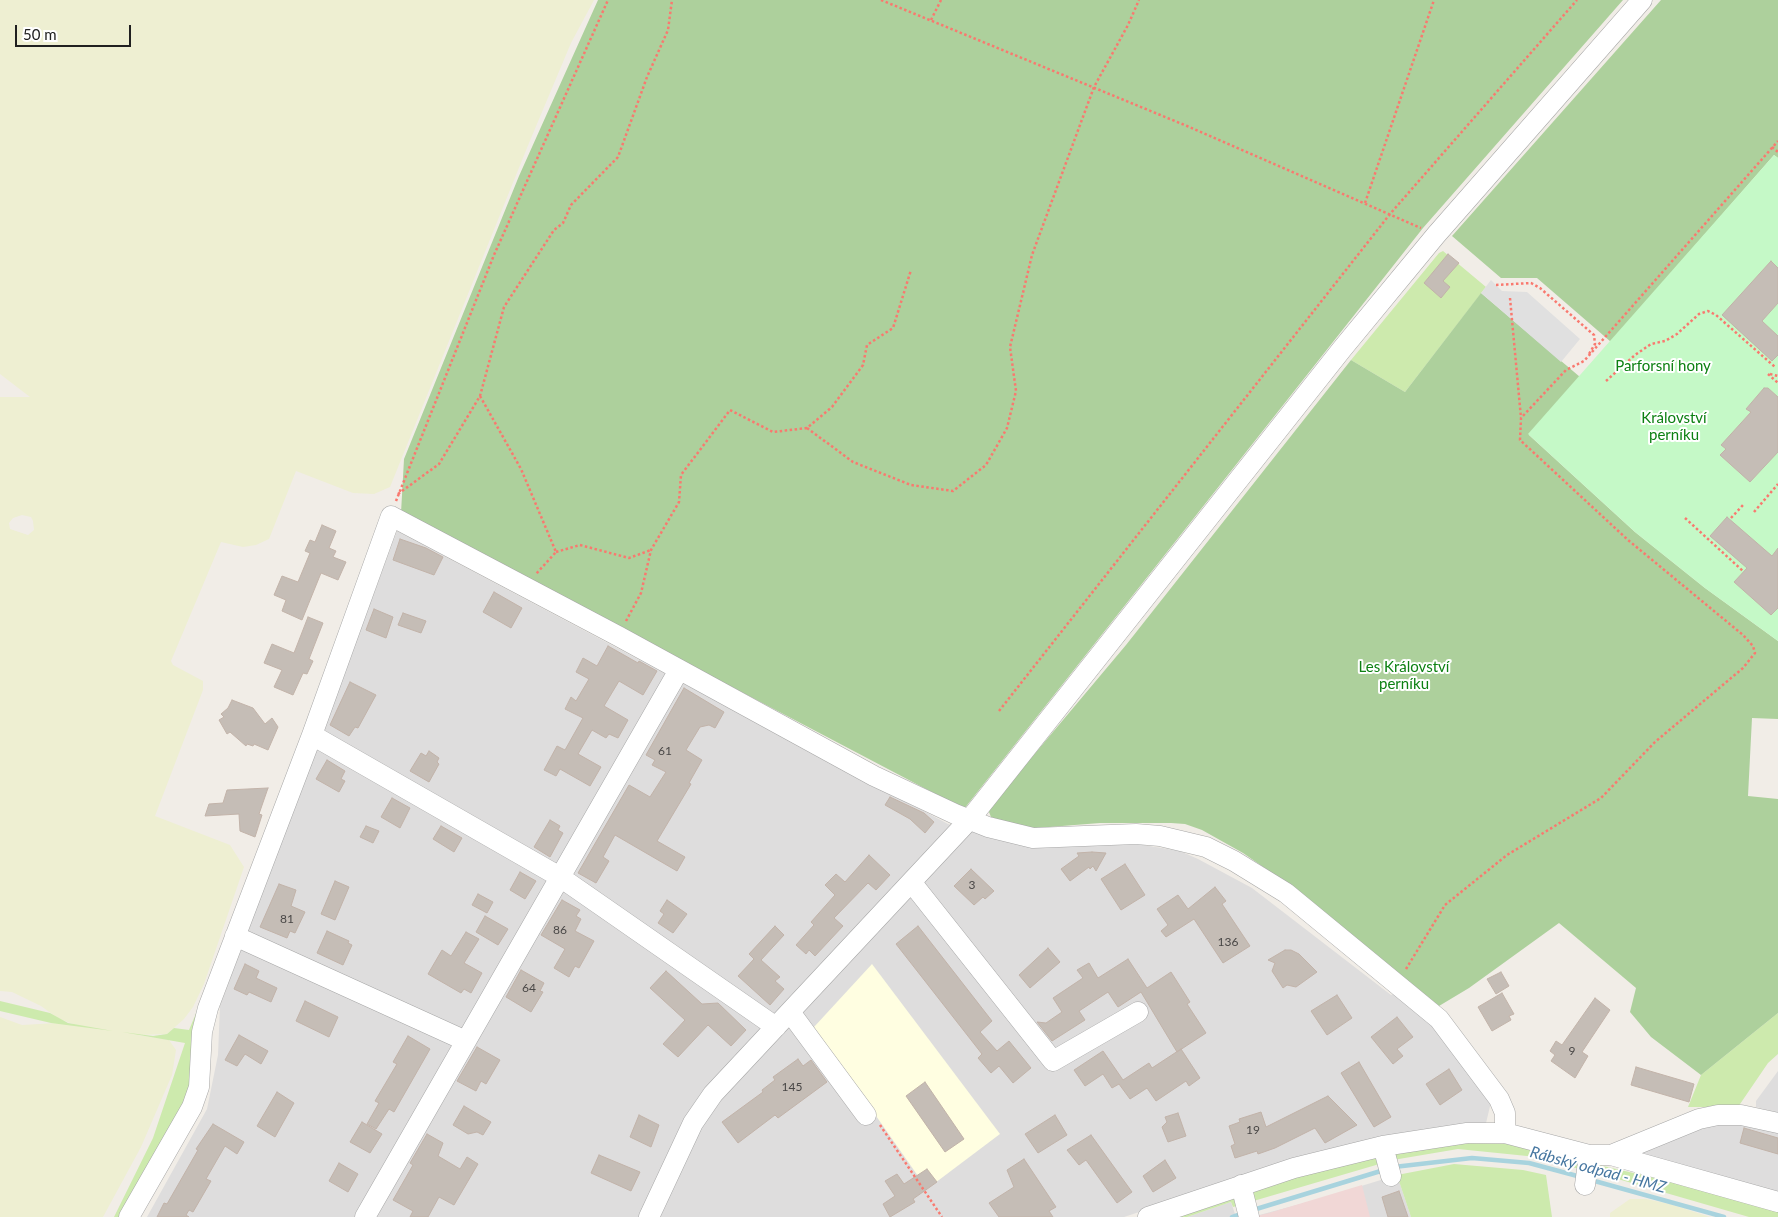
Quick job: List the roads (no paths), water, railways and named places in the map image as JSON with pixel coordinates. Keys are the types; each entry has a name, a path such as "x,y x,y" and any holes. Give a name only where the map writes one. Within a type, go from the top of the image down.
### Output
{"street":[{"path":"649,1217 693,1123 713,1094 970,819 1336,357 1436,235 1642,0"},
{"path":"129,1217 192,1107 199,1087 202,1032 208,1008 312,736 391,516 618,636 874,776 970,819 1002,831 1033,838 1136,834 1160,836 1206,847 1241,865 1286,893 1439,1019 1499,1099 1505,1113 1505,1133"},
{"path":"365,1217 679,670"},
{"path":"312,736 560,877 776,1027"},
{"path":"912,883 1053,1061 1138,1012"},
{"path":"236,936 466,1041"},
{"path":"790,1012 863,1110"},
{"path":"1148,1217 1245,1201 1294,1168 1387,1160 1467,1133 1505,1133 1587,1170 1611,1155 1699,1119 1718,1115 1742,1115 1778,1123"},
{"path":"1611,1155 1778,1202"}],"waterway":[{"name":"Rábský odpad - HMZ","path":"1394,1167 1472,1158 1529,1163 1581,1177"},
{"name":"Rábský odpad - HMZ","path":"1253,1210 1384,1170"},
{"name":"Rábský odpad - HMZ","path":"1591,1180 1724,1217"},
{"name":"Rábský odpad - HMZ","path":"1232,1217 1243,1213"}],"park label":[{"name":"Parforsní hony","path":"1663,366"},
{"name":"Království perníku","path":"1674,426"},
{"name":"Les Království perníku","path":"1404,676"}]}
